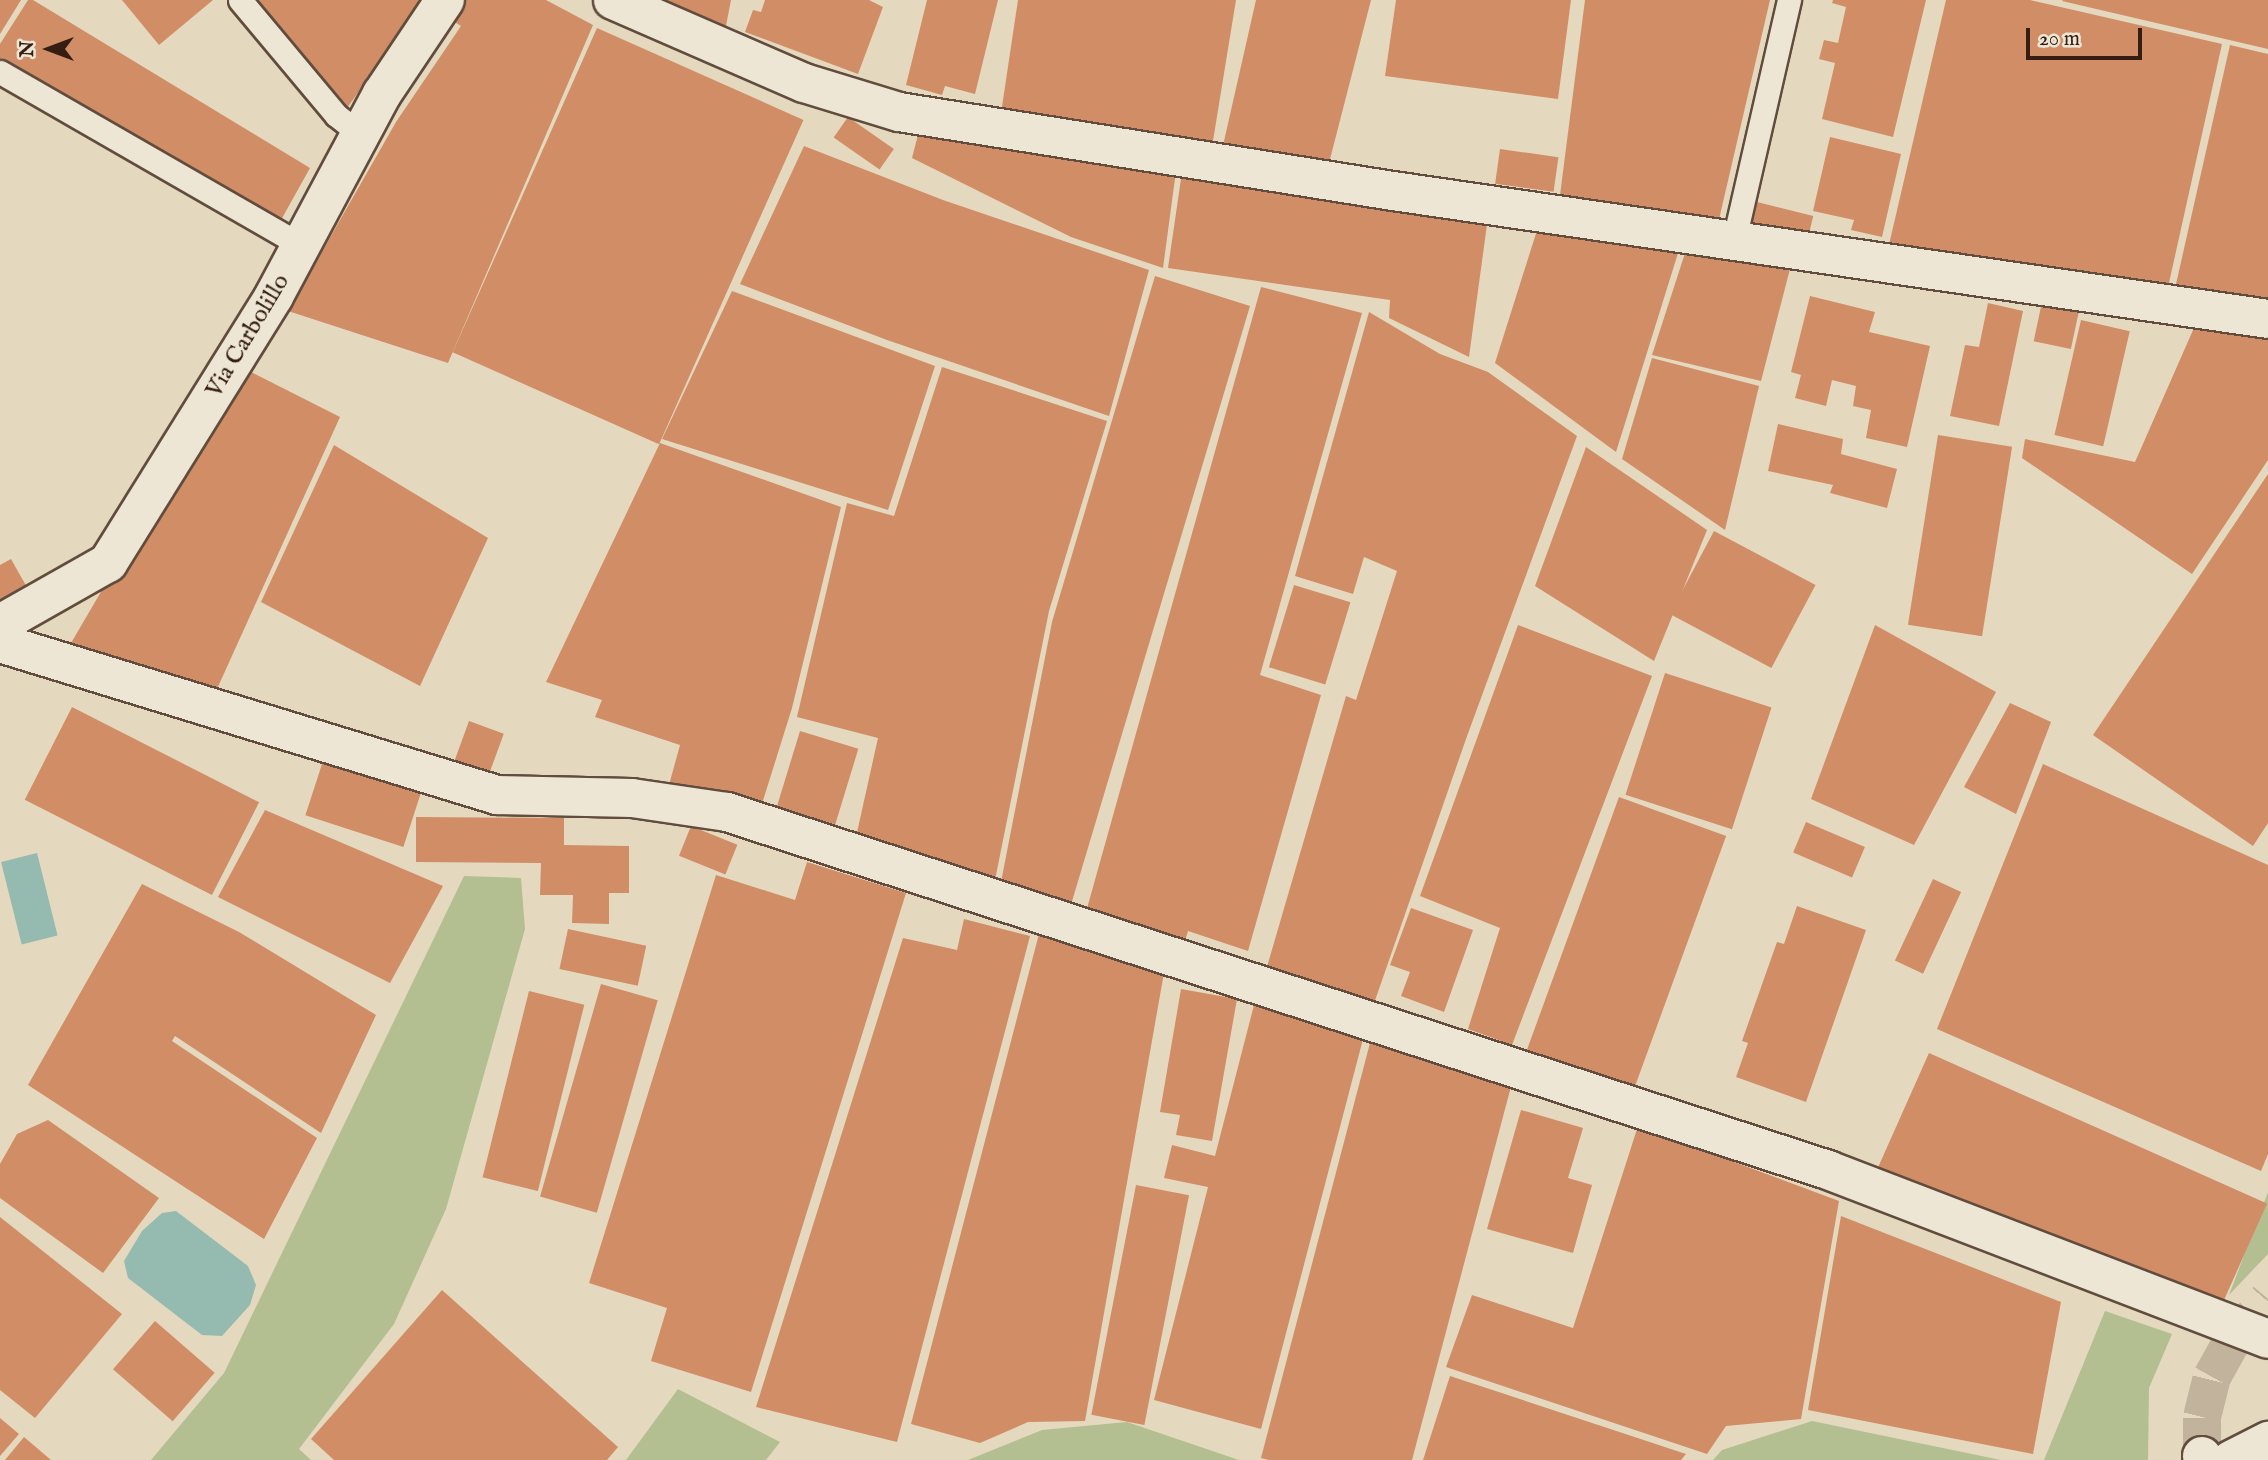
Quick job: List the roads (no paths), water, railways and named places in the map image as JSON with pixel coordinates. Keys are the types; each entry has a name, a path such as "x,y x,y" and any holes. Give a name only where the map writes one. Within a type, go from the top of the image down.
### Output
{"street":[{"name":"Via Carbolillo","path":"0,624 108,563 274,296 359,134 445,0"},
{"path":"613,0 804,83 899,112 1393,191 2268,319"},
{"path":"0,643 497,795 632,798 727,812 1828,1170 2268,1339"},
{"path":"2212,1459 2268,1441"}],"lane":[{"path":"240,0 336,115 359,134"},
{"path":"1734,240 1789,0"},
{"path":"0,72 301,245"}],"water":[{"path":"37,853 58,935 22,944 1,862"},
{"path":"176,1211 248,1266 256,1285 250,1305 222,1336 202,1335 128,1278 124,1261 142,1231 162,1213"}],"tunnel":[{"path":"2202,1456 2202,1417 2212,1377 2230,1344 2268,1299"}]}
